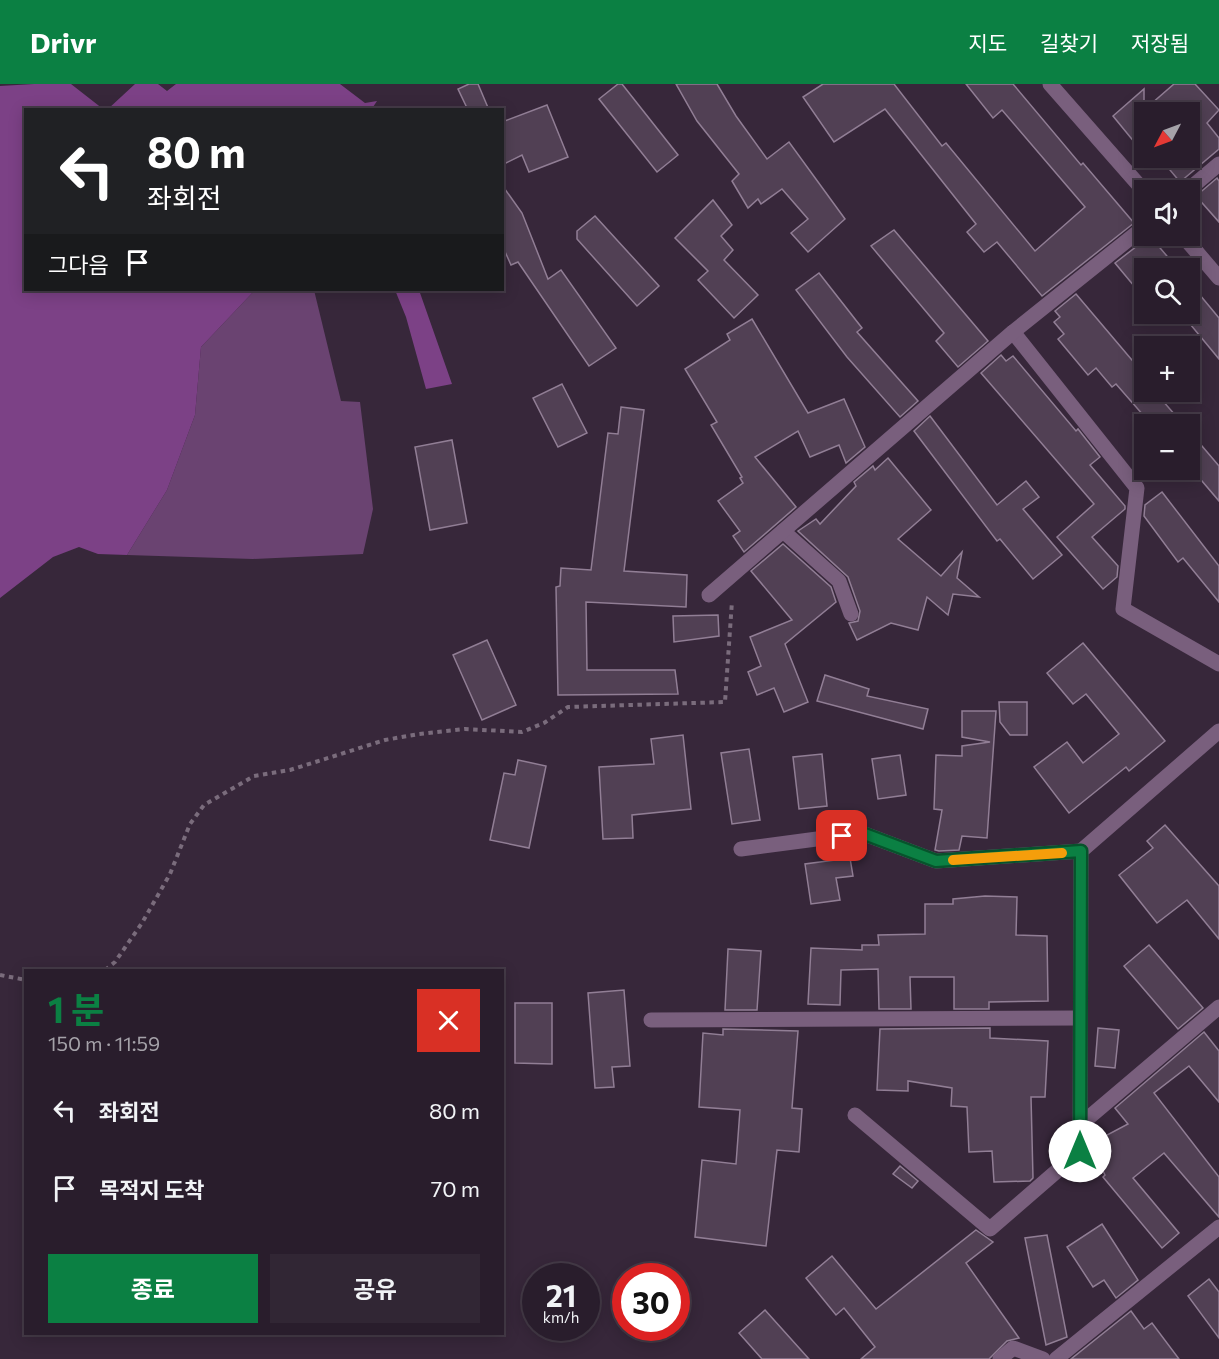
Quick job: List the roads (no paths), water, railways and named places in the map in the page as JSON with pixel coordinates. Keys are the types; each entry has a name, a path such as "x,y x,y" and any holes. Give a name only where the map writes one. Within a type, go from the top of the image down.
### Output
{"street":[{"path":"1050,84 1134,180"},
{"path":"1200,180 1219,164"},
{"path":"709,595 1013,332 1134,235"},
{"path":"1192,246 1219,278"},
{"path":"1013,332 1137,488 1123,609 1219,664"},
{"path":"783,531 839,581 852,614"},
{"path":"741,849 862,833 936,861 1081,851 1219,731"},
{"path":"855,1115 990,1228 1080,1151 1081,851"},
{"path":"1080,1125 1219,1007"},
{"path":"651,1020 1080,1018"},
{"path":"1056,1359 1219,1227"},
{"path":"1000,1359 1013,1348 1043,1359"}]}
